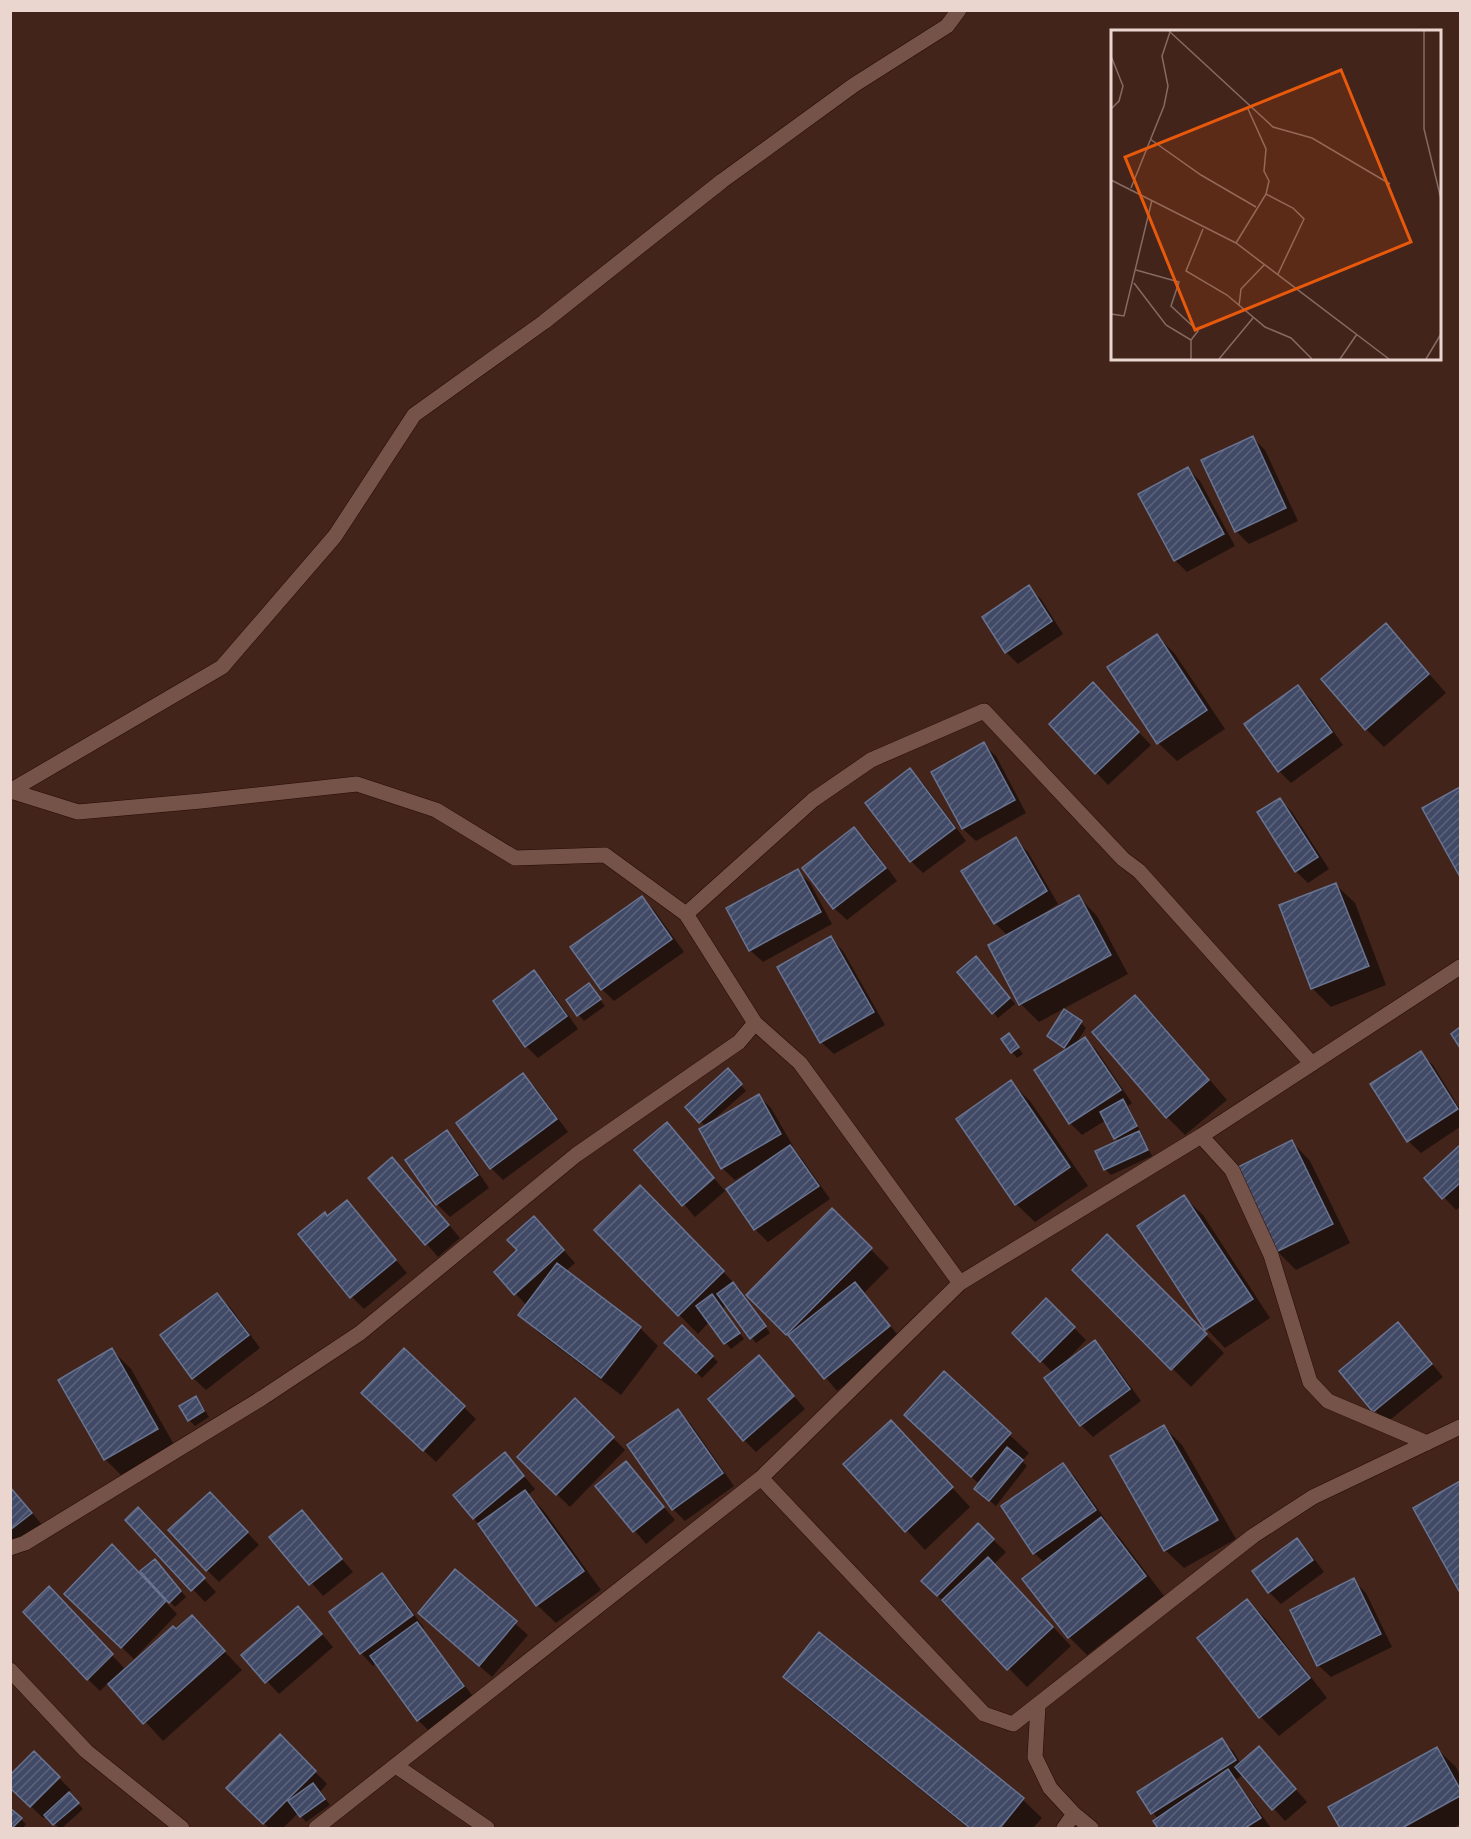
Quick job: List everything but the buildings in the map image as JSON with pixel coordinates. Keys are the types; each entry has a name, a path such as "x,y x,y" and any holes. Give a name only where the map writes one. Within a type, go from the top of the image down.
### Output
{"street":[{"path":"11,791 222,667 335,536 414,415 544,322 722,181 854,85 947,26 959,10"},
{"path":"686,914 813,800 861,766 984,711 1124,859 1139,871 1312,1064"},
{"path":"11,791 78,812 357,784 436,810 515,858 604,855 686,914 755,1023 800,1063 960,1283"},
{"path":"316,1828 761,1478 960,1283 1200,1136 1461,967"},
{"path":"10,1548 26,1544 242,1410 360,1333 576,1155 740,1042 755,1023"},
{"path":"1200,1136 1232,1170 1271,1255 1310,1382 1328,1401 1427,1443"},
{"path":"761,1478 984,1714 1013,1724 1253,1536 1313,1497 1461,1427"},
{"path":"10,1670 86,1751 182,1828"},
{"path":"1038,1706 1035,1757 1050,1788 1074,1814 1092,1828"},
{"path":"396,1766 487,1828"},
{"path":"1064,1828 1074,1814"}]}
